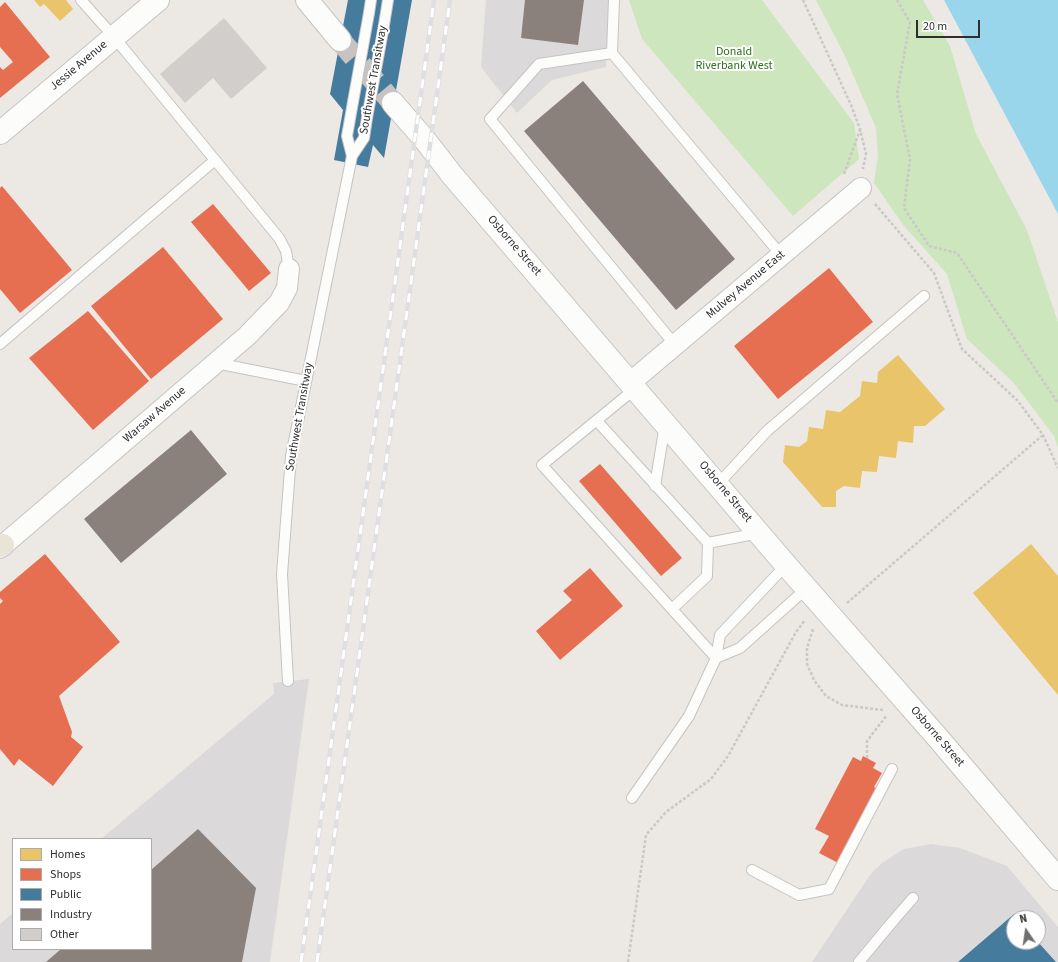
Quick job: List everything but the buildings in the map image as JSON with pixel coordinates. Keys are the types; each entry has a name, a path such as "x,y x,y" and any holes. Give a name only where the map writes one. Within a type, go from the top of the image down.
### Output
{"main road":[{"name":"Jessie Avenue","path":"0,133 158,0"},
{"path":"307,0 340,40"},
{"name":"Osborne Street","path":"394,104 425,140 452,175 786,565 938,738 1058,880"}],"street":[{"name":"Mulvey Avenue East","path":"633,385 674,345 860,188"},
{"name":"Warsaw Avenue","path":"1,546 247,336 279,303 287,288 289,269"}],"lane":[{"path":"81,0 279,238 286,251 289,269"},
{"name":"Southwest Transitway","path":"352,156 347,136 371,0"},
{"name":"Southwest Transitway","path":"288,681 282,574 291,456 352,156 364,138 388,0"},
{"path":"614,0 612,53 781,255"},
{"path":"612,53 539,64 490,119 674,345"},
{"path":"0,344 215,160"},
{"path":"718,484 767,431 924,296"},
{"path":"216,363 306,381"},
{"path":"633,385 596,420 542,465 716,658"},
{"path":"596,420 708,543 707,576 672,609"},
{"path":"655,486 665,422"},
{"path":"708,543 759,533"},
{"path":"632,798 689,716 716,658 720,635 786,565"},
{"path":"716,658 740,648 807,588"},
{"path":"752,870 799,894 829,889 892,770"},
{"path":"859,962 892,921 913,898"}],"path":[{"path":"804,0 860,129 866,154 860,188 934,273 962,348 1018,401 1043,435 1058,468"},
{"path":"897,0 910,22 897,94 910,159 904,208 929,246 957,253 1058,403"},
{"path":"842,179 860,129"},
{"path":"832,616 1043,435"},
{"path":"628,962 646,835 666,812 711,779 728,756 796,632 805,620"},
{"path":"812,629 807,648 807,664 814,680 826,696 842,705 883,710"},
{"path":"867,758 867,741 887,714"}],"shaded area":[{"path":"486,0 609,0 606,67 552,80 517,113 481,67"},
{"path":"309,679 270,962 0,962 0,924 12,914 12,950 152,950 152,838 102,838 274,694 273,683"},
{"path":"931,844 960,848 1007,866 1044,910 1006,910 1006,950 1046,950 1046,913 1058,927 1058,962 812,962 870,875 882,863 904,849"}],"green space":[{"name":"Donald Riverbank West","path":"629,0 762,0 854,123 859,159 793,216 642,39"},
{"path":"816,0 923,0 950,46 976,134 1027,230 1058,322 1058,448 1054,436 1013,382 967,339 947,274 904,226 874,183 878,155 876,128 845,56"}],"water":[{"path":"944,0 1058,0 1058,214"}],"tunnel":[{"path":"340,40 393,103"}],"railway":[{"path":"301,962 434,0"},
{"path":"317,962 450,0"}]}
